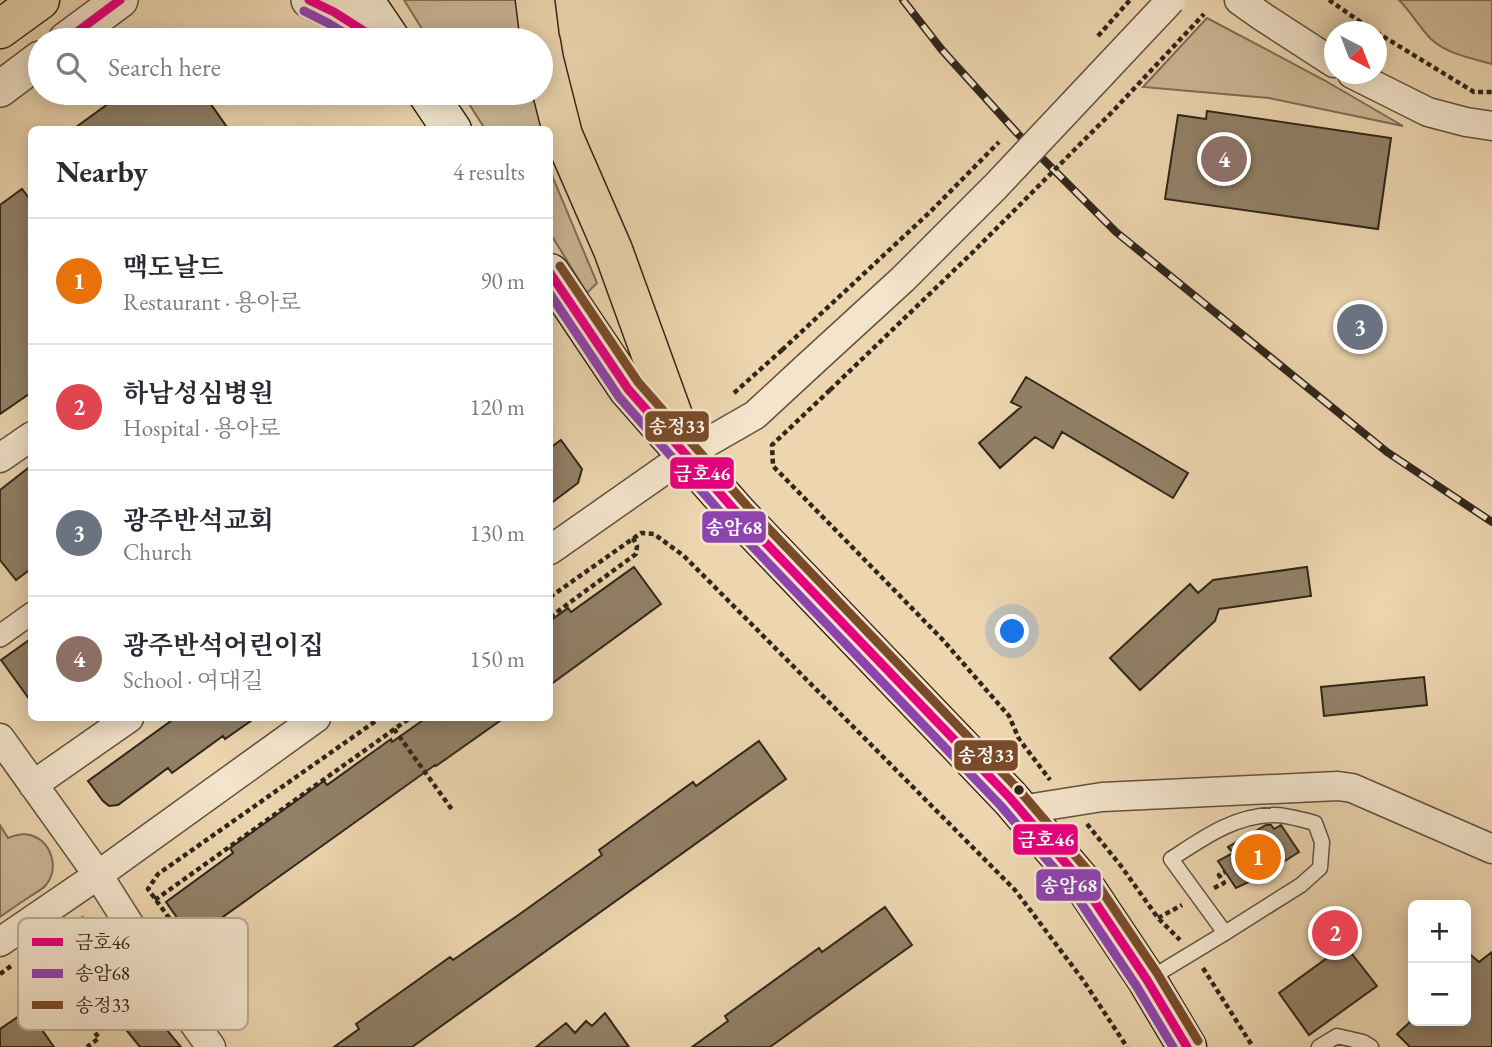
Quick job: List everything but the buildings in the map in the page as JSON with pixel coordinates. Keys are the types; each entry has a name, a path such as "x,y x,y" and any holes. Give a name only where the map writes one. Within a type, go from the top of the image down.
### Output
{"highway":[{"path":"0,29 40,0"},
{"path":"536,0 540,28"},
{"path":"553,94 563,135 613,250 687,454"}],"main road":[{"path":"364,0 383,28"},
{"path":"435,105 449,126"},
{"path":"553,277 628,389 738,514 1020,810 1081,881 1147,980 1187,1047"}],"street":[{"path":"82,28 120,0"},
{"path":"309,0 359,28"},
{"path":"553,548 687,454 755,415 903,279 1171,0"},
{"path":"1239,0 1324,56"},
{"path":"0,89 28,68"},
{"path":"1372,84 1428,112 1492,126"},
{"path":"0,458 28,439"},
{"path":"0,635 28,616"},
{"path":"33,785 125,721"},
{"path":"35,918 312,721"},
{"path":"0,738 98,875 125,918"},
{"path":"1020,810 1102,797 1338,786 1352,788 1492,849"},
{"path":"0,942 18,930"},
{"path":"199,1030 211,1047"}],"lane":[{"path":"1147,980 1225,933 1301,885 1320,868 1322,842 1315,823 1272,814 1238,821 1216,831 1171,859 1225,933"},
{"path":"1319,1047 1337,1036 1363,1042 1371,1047"}],"path":[{"path":"1092,44 1130,0"},
{"path":"1329,0 1360,21"},
{"path":"1204,14 1028,196 772,445 773,466 950,648 1009,716 1019,739 1121,866 1158,918 1193,952 1253,1047"},
{"path":"1387,39 1474,92 1492,92"},
{"path":"734,393 930,212 999,142"},
{"path":"553,595 641,533 654,534 684,556 1015,890 1083,980 1127,1047"},
{"path":"553,615 636,554 637,546 633,538"},
{"path":"168,918 148,889 158,874 376,721"},
{"path":"155,900 406,721"},
{"path":"394,729 453,811"},
{"path":"87,1047 99,1038 93,1030"}],"shaded area":[{"path":"404,0 530,0 529,28 422,28"},
{"path":"1399,0 1492,0 1492,64 1460,55 1437,44"},
{"path":"1207,18 1324,80 1324,84 1331,84 1403,126 1269,98 1143,87"},
{"path":"470,105 537,105 541,126 483,126"},
{"path":"553,178 597,283 587,293 553,238"},
{"path":"0,825 8,838 24,834 37,838 48,849 53,863 50,878 44,887 0,917"}],"railway":[{"path":"903,0 942,50 1018,134 1116,232 1387,452 1492,522"}],"transit line":[{"name":"금호46","path":"82,28 120,0"},
{"name":"금호46","path":"309,0 359,28"},
{"name":"송암68","path":"304,11 336,28"},
{"name":"송정33","path":"560,266 638,382 747,506 1019,790 1090,873 1157,973 1198,1041"},
{"name":"금호46","path":"553,277 628,389 738,514 1010,798 1081,881 1147,980 1187,1047"},
{"name":"송암68","path":"553,298 619,397 729,522 1001,806 1071,888 1173,1047"}],"place":[{"name":"광주반석어린이집","path":"1224,159"},
{"name":"광주반석교회","path":"1360,327"},
{"name":"맥도날드","path":"1258,857"},
{"name":"하남성심병원","path":"1335,933"}]}
